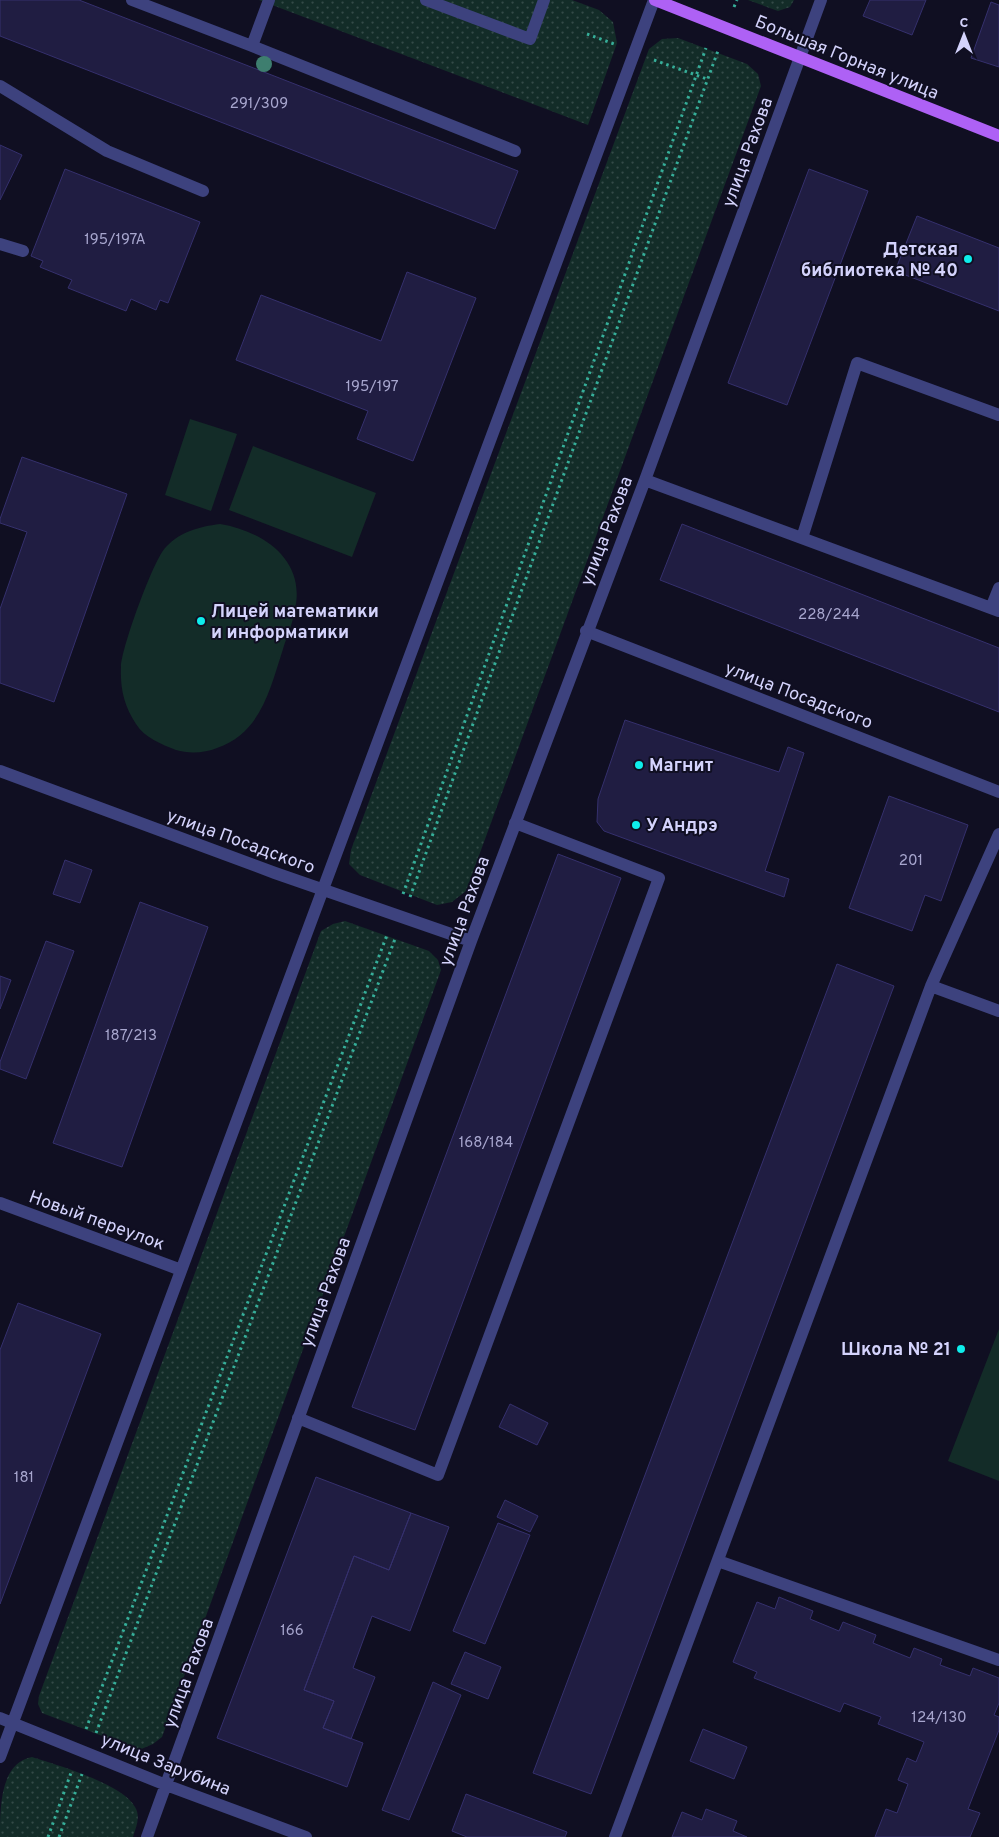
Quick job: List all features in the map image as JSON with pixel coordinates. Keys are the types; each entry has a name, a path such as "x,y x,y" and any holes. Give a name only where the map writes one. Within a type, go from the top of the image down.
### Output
{"main road":[{"name":"Большая Горная улица","path":"654,0 999,136"}],"street":[{"path":"132,0 514,151"},
{"path":"252,46 269,0"},
{"path":"426,0 530,39 544,0"},
{"path":"0,1757 654,0"},
{"name":"улица Рахова","path":"147,1837 514,823 644,480 821,0"},
{"path":"0,86 107,151 203,191"},
{"path":"0,244 24,251"},
{"path":"802,538 857,363 999,415"},
{"path":"644,480 995,609 999,588"},
{"name":"улица Посадского","path":"586,631 999,792"},
{"name":"улица Посадского","path":"0,771 324,890 471,941"},
{"path":"298,1418 438,1474 656,887 659,878 514,823"},
{"path":"615,1837 931,986 999,834"},
{"path":"931,986 999,1011"},
{"name":"Новый переулок","path":"0,1203 181,1270"},
{"path":"718,1560 999,1660"},
{"name":"улица Зарубина","path":"0,1718 166,1785 306,1837"}],"path":[{"path":"48,1837 84,1751 399,915 727,28"},
{"path":"587,34 617,45"},
{"path":"59,1837 84,1751 98,1693 399,915 706,48"},
{"path":"646,57 707,80"}],"green space":[{"path":"259,0 572,0 599,10 613,22 617,43 588,125"},
{"path":"748,0 794,0 790,7 778,11"},
{"path":"678,38 747,64 758,74 761,86 466,891 452,902 437,905 360,875 349,864 351,850 649,49 662,39"},
{"path":"190,419 237,434 211,511 165,495"},
{"path":"253,446 376,493 352,557 229,510"},
{"path":"220,524 251,533 266,541 278,551 287,562 294,576 297,592 295,609 268,694 254,721 232,741 217,748 207,751 186,752 170,748 154,740 136,724 128,710 122,690 122,657 146,585 166,547 184,533"},
{"path":"345,921 429,951 438,960 441,970 162,1737 153,1744 139,1750 42,1713 38,1704 39,1696 321,931 333,924"},
{"path":"999,1329 999,1481 948,1461"},
{"path":"32,1757 104,1783 128,1799 138,1814 133,1837 0,1837 0,1813 4,1788 8,1777 21,1761"}],"building":[{"path":"0,0 79,0 518,171 495,229 0,36"},
{"path":"870,0 926,0 912,35 863,16"},
{"path":"991,2 999,5 999,67 971,58"},
{"path":"0,145 22,155 0,200"},
{"path":"65,169 200,222 168,303 160,300 156,310 131,299 126,311 68,288 72,280 40,267 43,261 31,256"},
{"path":"809,169 868,191 787,405 728,383"},
{"path":"917,216 999,248 999,311 895,271"},
{"path":"407,272 476,298 413,461 357,439 368,411 236,360 261,295 381,341"},
{"path":"22,457 127,494 54,702 0,683 0,609 27,532 0,523 0,519"},
{"path":"682,524 999,648 999,712 660,580"},
{"path":"625,720 779,772 788,747 804,753 765,871 789,879 784,897 604,831 597,822 598,799"},
{"path":"889,796 968,825 941,901 925,895 912,931 849,908"},
{"path":"558,854 621,878 415,1430 352,1407"},
{"path":"65,860 92,870 80,903 53,894"},
{"path":"140,902 208,927 122,1167 53,1143"},
{"path":"46,941 74,951 26,1079 0,1069 0,1062"},
{"path":"837,964 894,986 591,1794 533,1773"},
{"path":"0,976 11,980 0,1009"},
{"path":"18,1303 101,1334 0,1604 0,1350"},
{"path":"510,1404 548,1423 537,1445 499,1427"},
{"path":"316,1477 411,1513 389,1570 354,1556 304,1690 334,1701 323,1728 363,1743 347,1787 217,1738"},
{"path":"505,1500 538,1516 530,1532 497,1517"},
{"path":"411,1513 449,1527 410,1631 372,1616 353,1668 375,1677 351,1739 323,1728 334,1701 304,1690 354,1556 389,1570"},
{"path":"498,1523 530,1535 485,1644 453,1631"},
{"path":"779,1597 813,1611 810,1619 839,1631 843,1622 876,1635 873,1643 910,1658 914,1648 942,1659 940,1665 970,1676 973,1668 999,1678 999,1703 994,1715 999,1717 999,1730 968,1809 980,1813 970,1837 875,1837 886,1809 897,1813 908,1784 898,1780 907,1758 916,1762 924,1742 878,1724 881,1717 844,1703 840,1712 754,1678 757,1672 733,1662 757,1602 775,1609"},
{"path":"465,1652 501,1667 488,1699 451,1684"},
{"path":"433,1682 461,1695 409,1820 382,1810"},
{"path":"703,1729 747,1747 734,1779 690,1761"},
{"path":"466,1794 567,1832 565,1837 467,1837 452,1831"},
{"path":"706,1809 737,1821 733,1831 747,1837 672,1837 682,1812 702,1820"}],"place":[{"name":"Детская библиотека № 40","path":"968,259"},
{"name":"Лицей математики и информатики","path":"201,621"},
{"name":"Магнит","path":"639,765"},
{"name":"У Андрэ","path":"636,825"},
{"name":"Школа № 21","path":"961,1349"}]}
